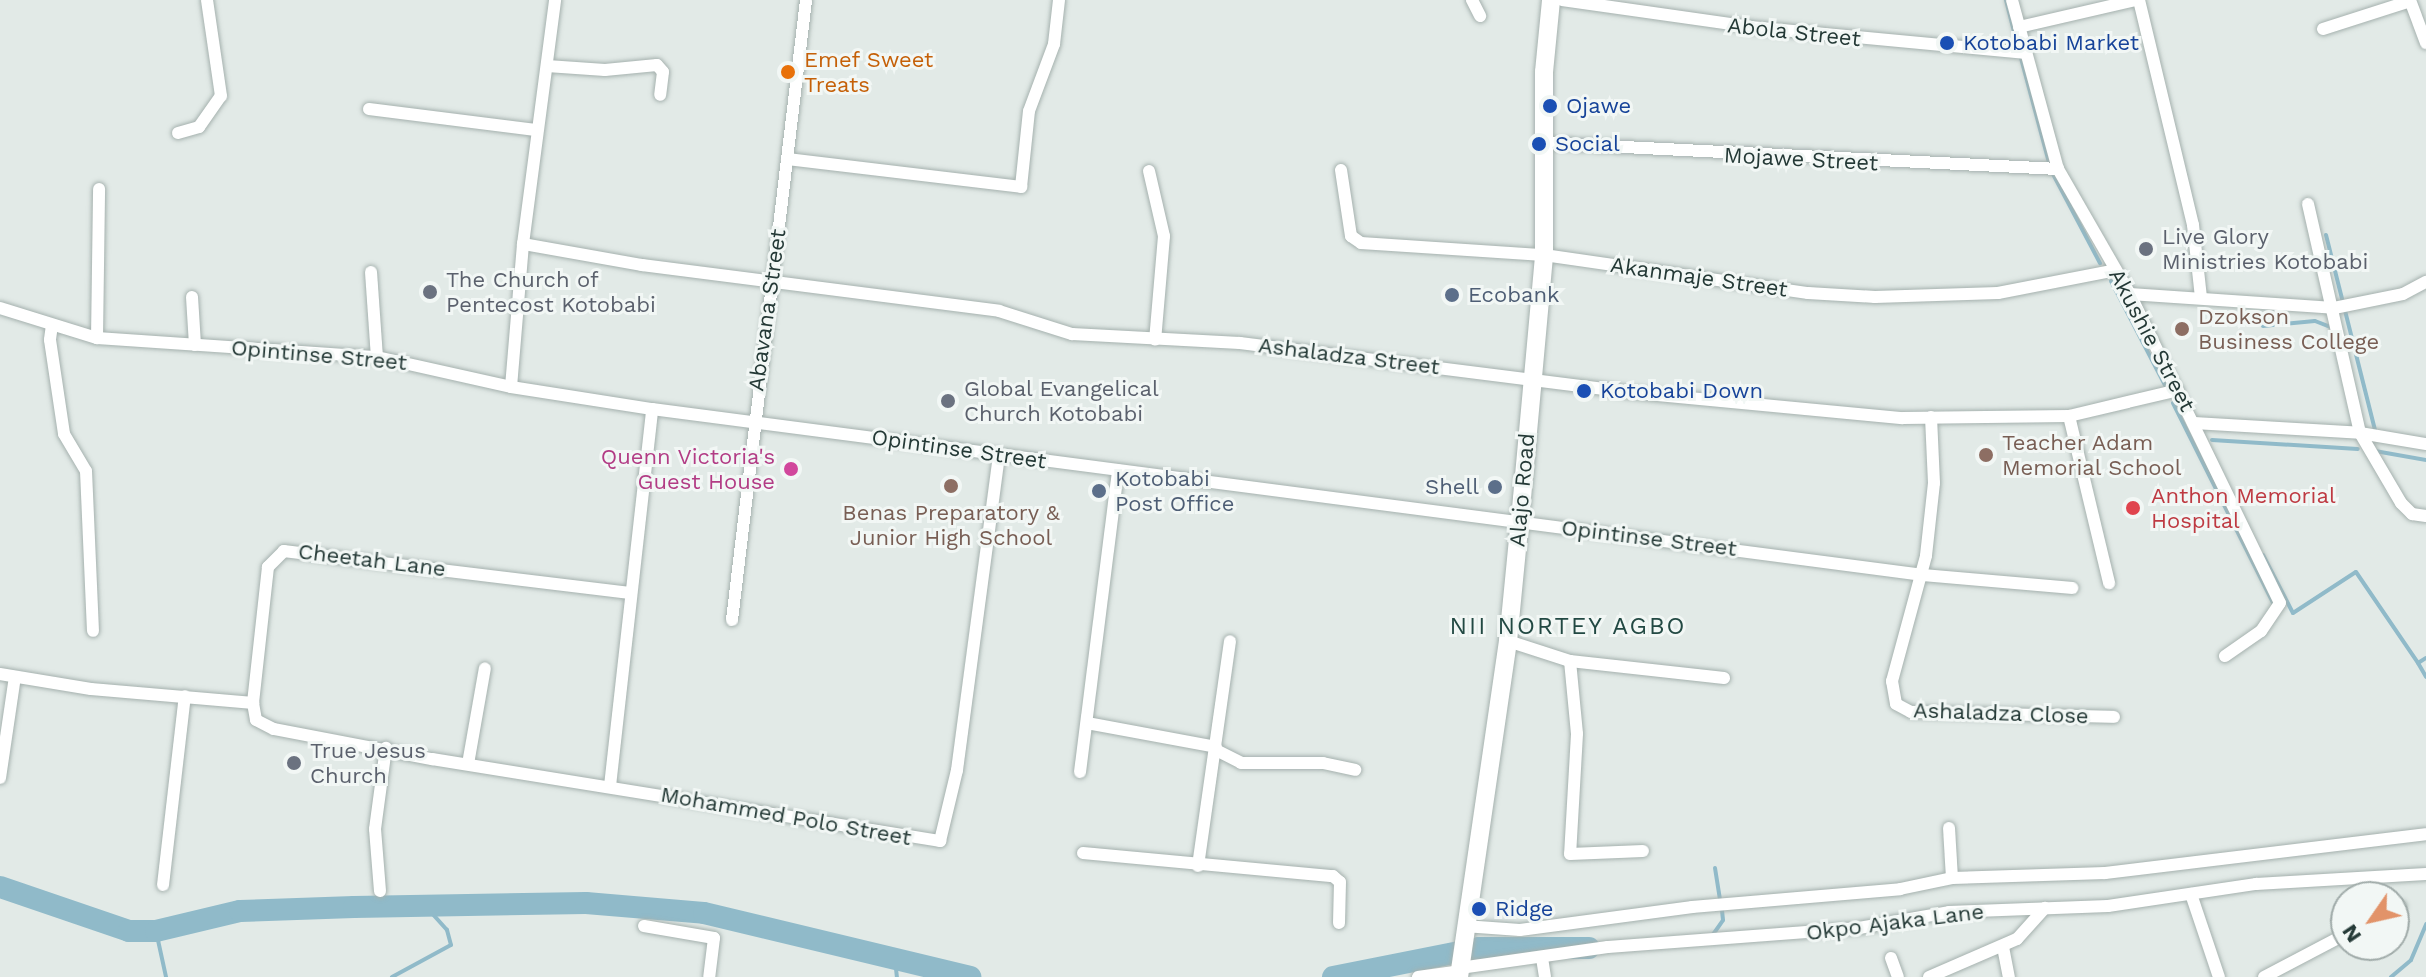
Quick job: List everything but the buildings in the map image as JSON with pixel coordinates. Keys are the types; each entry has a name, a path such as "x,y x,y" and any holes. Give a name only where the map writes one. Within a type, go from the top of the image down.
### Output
{"street":[{"path":"178,133 199,127 221,96 207,0"},
{"path":"511,387 523,244 555,0"},
{"name":"Abavana Street","path":"732,620 752,422 806,0"},
{"path":"787,159 1021,187 1029,111 1054,44 1059,0"},
{"path":"1472,0 1480,16"},
{"name":"Alajo Road","path":"1460,970 1508,641 1520,521 1544,255 1551,0"},
{"name":"Abola Street","path":"1562,0 1751,27 2026,53"},
{"name":"Akushie Street","path":"2012,0 2058,169 2130,294 2280,603 2261,631 2225,656"},
{"path":"2019,27 2137,0 2193,225 2201,297"},
{"path":"2323,29 2410,1 2426,43"},
{"path":"547,66 605,70 657,65 663,72 660,95"},
{"path":"369,109 536,130"},
{"name":"Mojawe Street","path":"1545,143 2058,169"},
{"name":"Akanmaje Street","path":"1341,170 1351,236 1361,243 1544,255 1808,293 1875,297 1998,293 2116,270"},
{"path":"1149,171 1164,236 1155,340"},
{"path":"97,338 99,189"},
{"path":"2308,204 2360,433 2401,503 2412,514 2426,516"},
{"name":"Ashaladza Street","path":"523,244 771,283 999,311 1072,334 1240,343 1531,377 1626,392 1931,417 2069,416 2178,390"},
{"path":"371,272 377,357"},
{"path":"2130,294 2201,297 2259,306 2334,308 2403,294 2426,282"},
{"path":"192,297 195,345"},
{"name":"Opintinse Street","path":"0,308 97,338 377,357 511,387 652,409 1923,575 2072,588"},
{"path":"52,325 50,340 64,434 86,471 93,631"},
{"path":"610,786 652,409"},
{"path":"2069,416 2109,583"},
{"name":"Ashaladza Close","path":"1931,417 1934,483 1923,575 1892,681 1901,710 2114,717"},
{"path":"2194,423 2360,433 2426,444"},
{"name":"Mohammed Polo Street","path":"0,674 185,696 254,708 267,727 468,764 940,841 957,770 999,456"},
{"path":"1080,772 1118,470"},
{"name":"Cheetah Lane","path":"254,708 268,567 284,551 630,593"},
{"path":"1198,866 1230,641"},
{"path":"1508,641 1570,661 1724,678"},
{"path":"1570,661 1577,734 1570,854 1643,851"},
{"path":"468,764 485,668"},
{"path":"0,778 15,677"},
{"path":"163,885 185,696"},
{"path":"1087,723 1216,748 1241,763 1323,763 1355,770"},
{"path":"380,891 375,829 386,748"},
{"path":"1949,828 1952,878"},
{"path":"1464,928 1520,930 1692,907 1900,889 1952,878 2105,873 2426,834"},
{"path":"1083,853 1198,866 1333,876 1340,882 1339,923"},
{"name":"Okpo Ajaka Lane","path":"1418,977 1608,947 1859,928 1949,912 2045,908 2426,874"},
{"path":"2191,894 2219,977"},
{"path":"1929,977 2003,947 2031,927 2045,908"},
{"path":"644,926 714,938 709,977"},
{"path":"2264,977 2330,942"},
{"path":"2003,947 2009,977"},
{"path":"1542,958 1545,977"},
{"path":"1891,958 1898,977"}],"waterway":[{"path":"2006,0 2018,47"},
{"path":"2021,58 2050,166"},
{"path":"2053,174 2100,263"},
{"path":"2326,235 2376,434"},
{"path":"2111,281 2165,385"},
{"path":"2263,326 2315,321 2331,327"},
{"path":"2173,403 2274,605"},
{"path":"2212,440 2358,449"},
{"path":"2375,451 2426,460"},
{"path":"2263,555 2293,613 2356,572 2418,663"},
{"path":"2426,658 2418,663 2426,677"},
{"path":"1715,868 1720,898"},
{"path":"0,887 129,931 156,931 240,911 354,907 586,903 704,913 970,977"},
{"path":"392,977 451,945 447,930 427,908"},
{"path":"1712,936 1723,920 1722,910"},
{"path":"2391,977 2411,960 2426,924"},
{"path":"156,931 166,977"},
{"path":"1333,977 1479,948 1589,948"},
{"path":"895,959 897,977"}],"place":[{"name":"Kotobabi Market","path":"1947,43"},
{"name":"Emef Sweet Treats","path":"788,72"},
{"name":"Ojawe","path":"1550,106"},
{"name":"Social","path":"1539,144"},
{"name":"Live Glory Ministries Kotobabi","path":"2146,249"},
{"name":"The Church of Pentecost Kotobabi","path":"430,292"},
{"name":"Ecobank","path":"1452,295"},
{"name":"Dzokson Business College","path":"2182,329"},
{"name":"Kotobabi Down","path":"1584,391"},
{"name":"Global Evangelical Church Kotobabi","path":"948,401"},
{"name":"Teacher Adam Memorial School","path":"1986,455"},
{"name":"Quenn Victoria's Guest House","path":"791,469"},
{"name":"Benas Preparatory & Junior High School","path":"951,486"},
{"name":"Shell","path":"1495,487"},
{"name":"Kotobabi Post Office","path":"1099,491"},
{"name":"Anthon Memorial Hospital","path":"2133,508"},
{"name":"True Jesus Church","path":"294,763"},
{"name":"Ridge","path":"1479,909"}],"district":[{"name":"NII NORTEY AGBO","path":"1568,627"}]}
